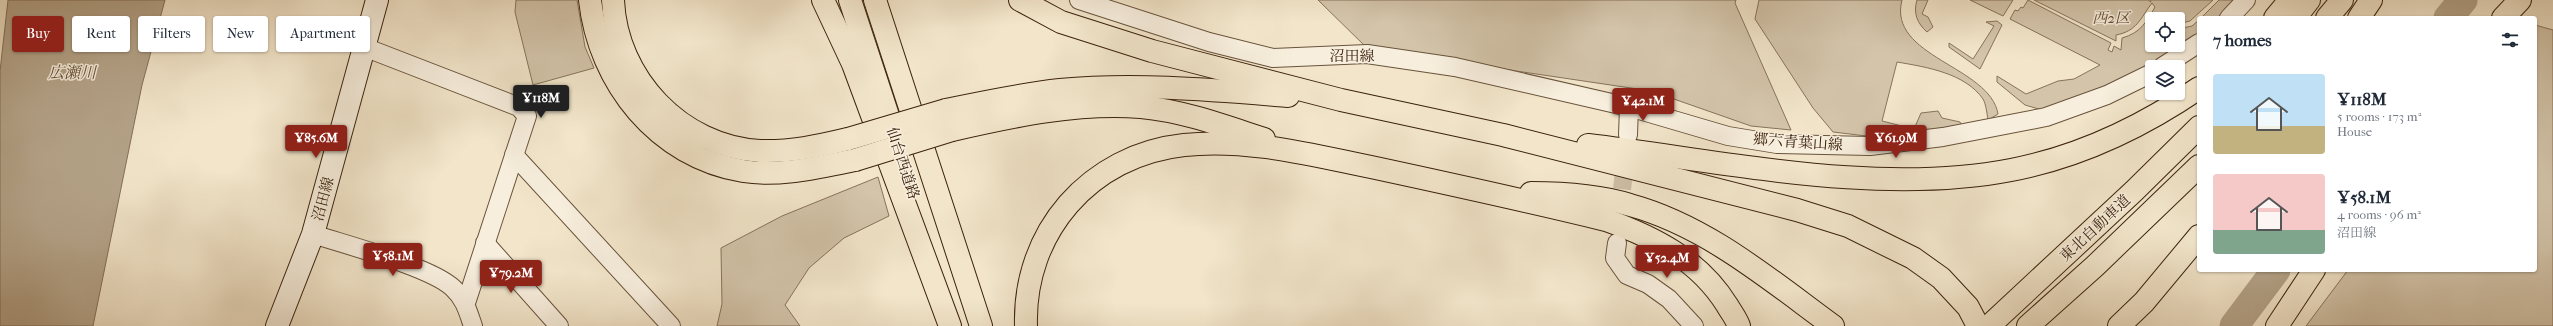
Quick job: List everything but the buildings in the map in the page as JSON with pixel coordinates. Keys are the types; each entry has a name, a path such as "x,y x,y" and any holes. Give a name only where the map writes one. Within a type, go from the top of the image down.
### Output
{"main road":[{"path":"590,0 598,44 609,69 623,94 648,123 665,138 691,154 743,171 800,171 855,160 949,120 1046,112 1141,107 1201,118 1326,158"},
{"path":"613,0 618,41 630,67 644,88 662,108 682,125 707,138 733,147 760,151 790,151 949,120 1060,90 1117,87 1179,88 1342,100"},
{"path":"823,0 853,64 950,326"},
{"name":"仙台西道路","path":"850,0 956,326"},
{"name":"仙台西道路","path":"875,0 980,326"},
{"path":"1020,0 1061,22 1099,36 1342,100 1504,135 1797,210 1848,226 1913,258 1941,278 1968,307 1978,326"},
{"path":"2277,16 2290,0"},
{"path":"2297,16 2310,0"},
{"path":"2329,16 2342,0"},
{"path":"2360,16 2371,0"},
{"path":"2505,16 2520,0"},
{"path":"1504,135 1797,172 1910,178 1957,176 2011,170 2082,150 2115,137 2160,114 2197,89"},
{"name":"東北自動車道","path":"1989,326 2134,191 2197,129"},
{"path":"1026,326 1025,304 1034,260 1044,240 1070,202 1107,171 1130,160 1154,151 1183,145 1211,143 1326,158 1490,193 1606,220 1638,231 1670,248 1696,267 1715,288 1739,326"},
{"name":"東北自動車道","path":"2030,324 2101,261 2197,168"},
{"path":"1490,193 1564,193 1594,197 1631,205 1659,215 1700,234 1736,255 1833,326"},
{"path":"2119,326 2144,302 2197,238"},
{"path":"2277,326 2313,272"}],"street":[{"name":"沼田線","path":"370,25 377,0"},
{"name":"沼田線","path":"1080,0 1209,42 1273,58 1367,54 1455,68 1629,107"},
{"path":"2232,16 2246,0"},
{"path":"2173,60 2197,44"},
{"path":"370,49 519,106 527,116 466,303"},
{"name":"沼田線","path":"277,326 313,234 363,52"},
{"name":"郷六青葉山線","path":"1629,107 1728,136 1777,144 1870,146 1943,137 2046,117 2107,95 2145,76"},
{"path":"1628,136 1629,107"},
{"path":"514,155 664,324"},
{"path":"313,234 423,272 453,288 466,303 473,326"},
{"path":"485,243 559,326"},
{"path":"1617,243 1615,258 1627,274 1648,284 1669,299 1694,326"}],"green space":[{"path":"516,0 577,0 585,47 594,68 533,85 515,12"},
{"path":"1318,0 1736,0 1735,3 1791,130 1751,126 1651,91 1368,49"},
{"path":"1759,0 1902,0 1901,19 1910,35 1924,48 1978,84 1991,98 1998,114 1988,120 1986,106 1983,99 1975,90 1956,77 1932,69 1897,62 1882,121 1914,129 1921,113 1938,111 1942,118 1960,122 1963,127 1875,137 1833,132 1813,108 1755,19"},
{"path":"1917,0 1928,0 1922,14 1928,17 1933,27 1927,32 1917,18 1915,9"},
{"path":"1970,0 2013,0 2003,16"},
{"path":"2028,0 2111,43 2108,50 2112,52 2114,46 2121,50 2122,38 2138,30 2145,23 2145,52 2172,52 2160,60 2145,60 2145,68 2124,80 2042,110 2025,105 1997,82 1997,76 2026,94 2058,81 2074,79 2100,65 2010,19 2015,10 2018,11 2021,7 2023,8"},
{"name":"西2区","path":"2034,0 2148,0 2151,2 2150,0 2213,0 2190,21 2185,22 2185,12 2152,12 2155,7 2152,3 2137,24 2129,31 2116,35 2116,41"},
{"path":"2219,0 2234,0 2219,16 2203,16"},
{"path":"1997,21 2002,25 1980,69 1949,47 1949,43 1973,59 1994,26 1986,22"},
{"path":"2197,22 2197,35 2185,43 2185,28 2192,26"},
{"path":"2537,26 2553,30 2553,326 2306,326 2346,272 2537,272"},
{"path":"878,177 889,216 844,238 809,268 785,305 800,326 717,326 722,304 721,248 782,216"}],"water":[{"name":"広瀬川","path":"8,0 165,0 161,16 138,16 138,52 151,52 142,85 93,326 0,326 0,71"}],"waterway":[{"path":"2450,16 2463,0"},
{"path":"2234,326 2274,272"}],"tunnel":[{"path":"1619,216 1626,154"}]}
